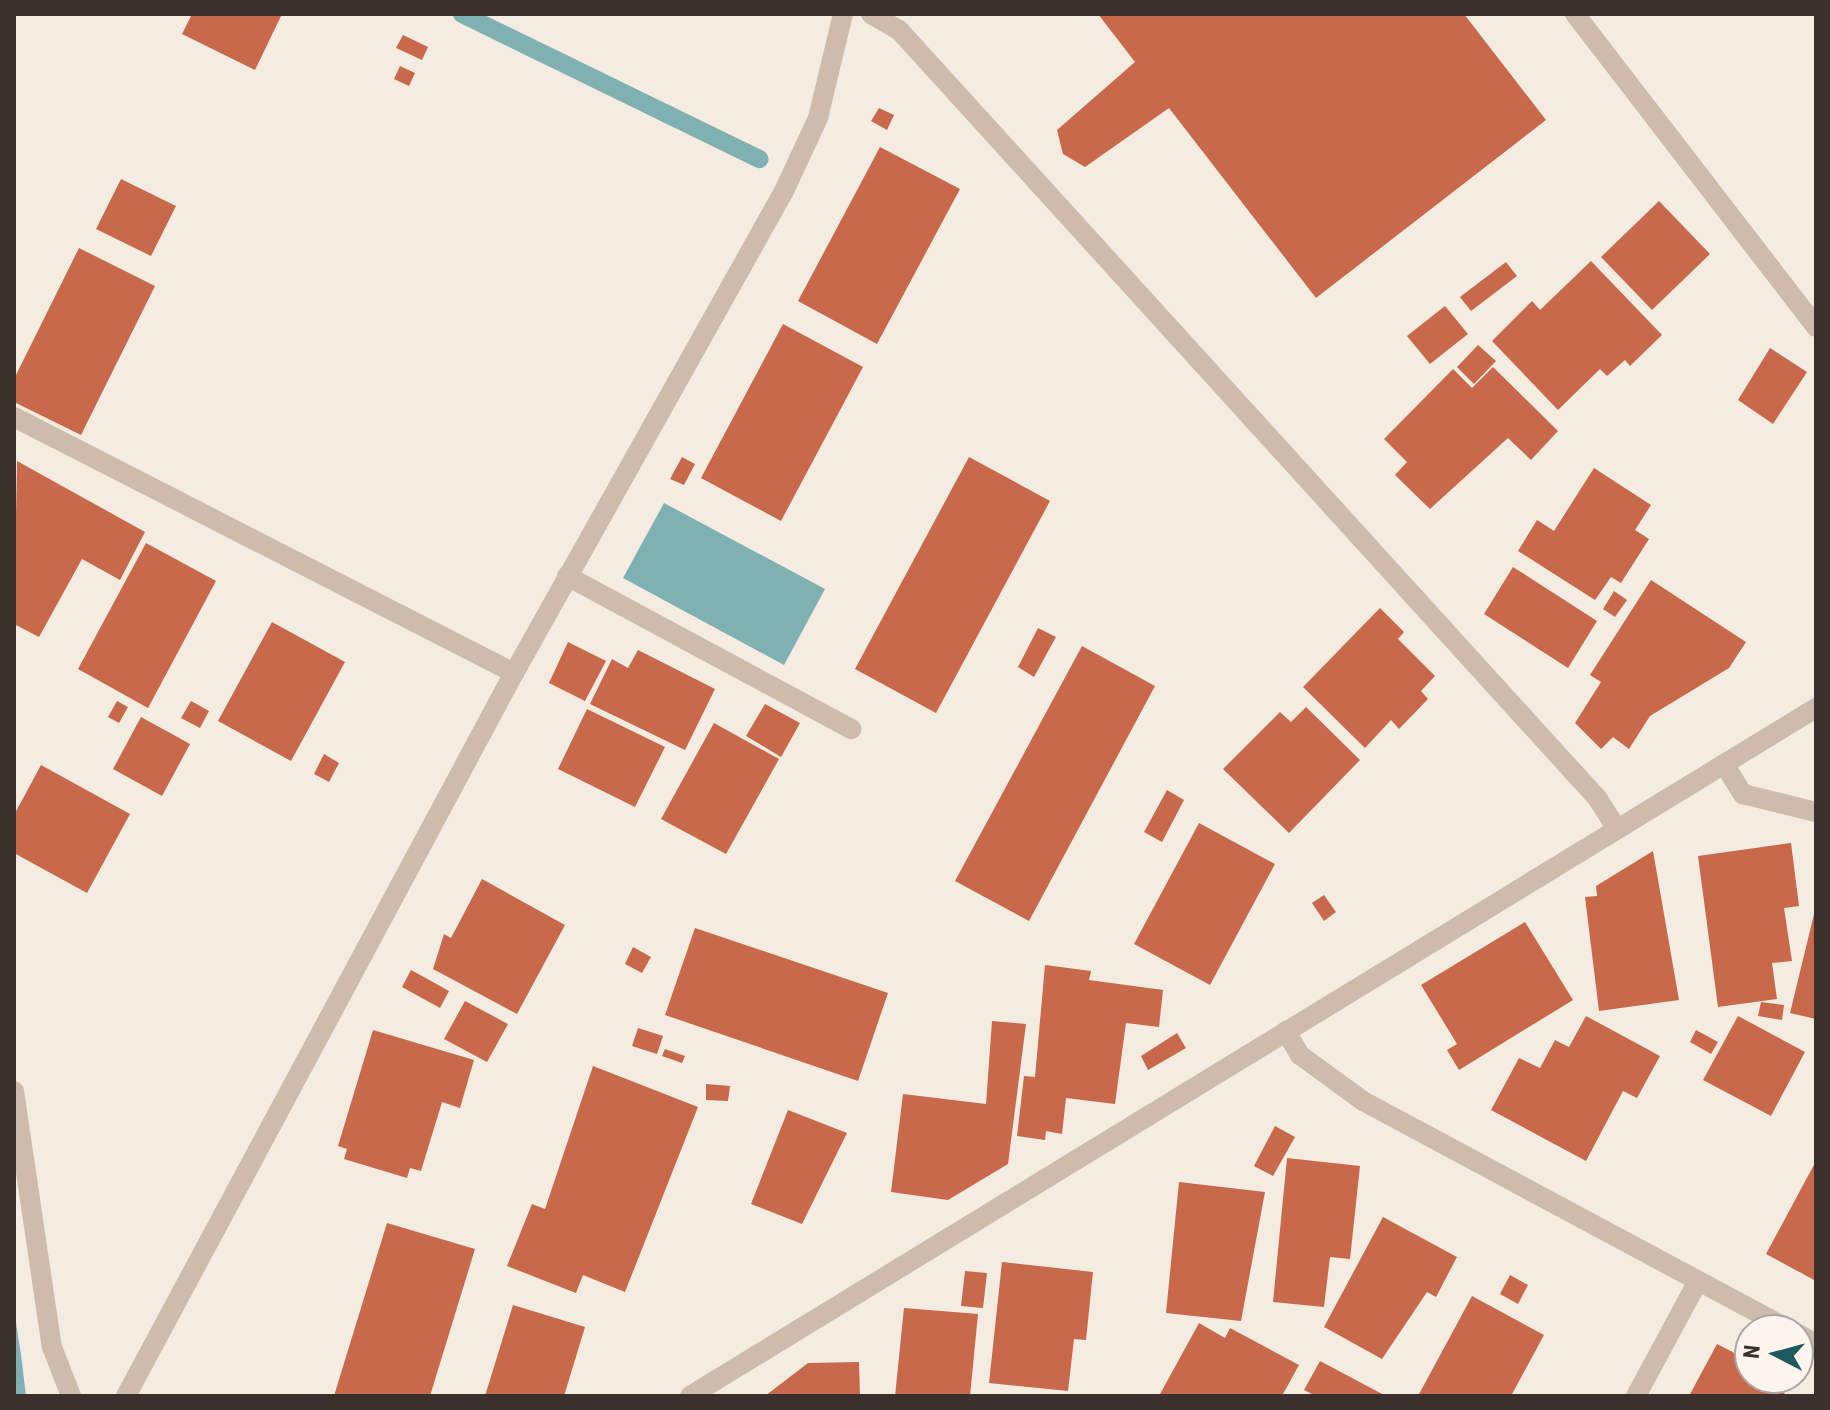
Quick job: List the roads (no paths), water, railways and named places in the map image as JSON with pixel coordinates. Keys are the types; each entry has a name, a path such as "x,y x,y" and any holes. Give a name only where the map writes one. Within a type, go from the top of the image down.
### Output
{"street":[{"path":"126,1396 514,673 784,191 818,118 843,14"},
{"path":"871,14 910,42 1598,799 1617,830"},
{"path":"1575,14 1816,327"},
{"path":"14,417 514,673"},
{"path":"567,576 851,729"},
{"path":"690,1396 713,1390 1286,1031 1816,708"},
{"path":"1724,764 1743,794 1816,812"},
{"path":"1286,1031 1300,1055 1363,1101 1760,1314"},
{"path":"14,1091 52,1347 71,1396"},
{"path":"1636,1396 1698,1281"}],"water":[{"path":"664,503 825,589 784,665 623,578"},
{"path":"14,1309 21,1355 26,1396 14,1396"}],"waterway":[{"path":"462,14 759,159"}]}
